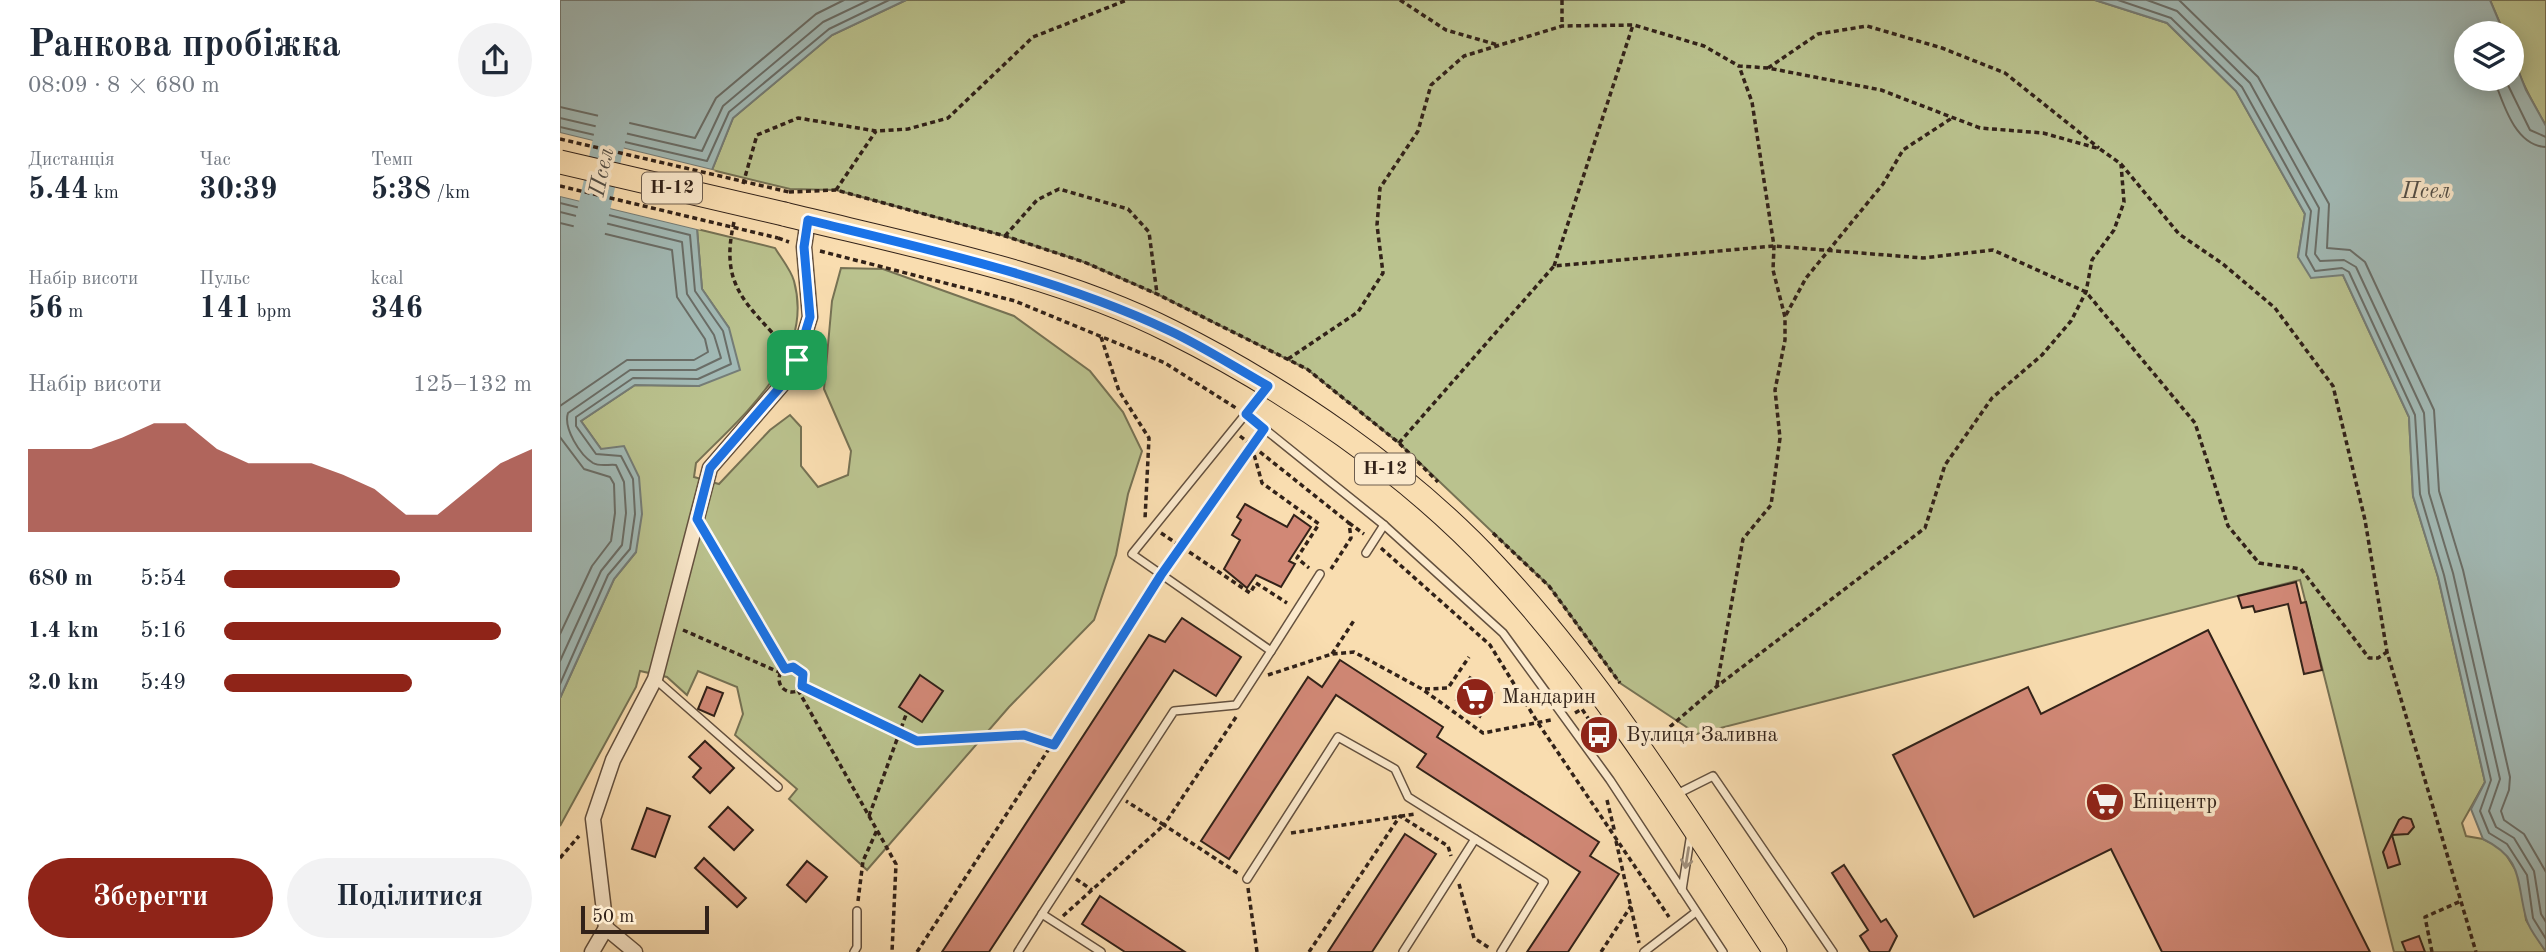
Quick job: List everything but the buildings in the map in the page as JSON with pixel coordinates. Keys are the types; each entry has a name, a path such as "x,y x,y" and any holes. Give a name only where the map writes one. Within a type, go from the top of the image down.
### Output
{"main road":[{"name":"Н-12","path":"560,162 786,203 808,220 941,253 1069,290 1171,331 1268,386 1351,441 1431,505 1493,563 1544,621 1642,750 1775,952"}],"street":[{"path":"592,952 606,928 593,819 613,760 655,679 710,468 788,378 797,360 810,317 804,247 808,220"},
{"path":"606,928 635,952"}],"lane":[{"path":"1268,386 1132,555 1271,651"},
{"path":"1246,414 1384,525 1503,633 1600,767 1723,952"},
{"path":"1366,553 1384,525"},
{"path":"1018,952 1174,711 1236,705 1320,573"},
{"path":"655,679 778,787"},
{"path":"1247,879 1338,737 1395,769 1408,797 1544,882 1501,952"},
{"path":"1673,796 1713,776 1833,952"},
{"path":"1682,890 1692,825"},
{"path":"1403,952 1475,839"},
{"path":"854,952 857,947 857,911"},
{"path":"1642,952 1696,912"},
{"path":"1042,914 1101,952"}],"path":[{"path":"742,186 757,135 798,118 876,131 908,129 948,118 1033,37 1126,0"},
{"path":"1400,0 1446,30 1500,46"},
{"path":"1562,0 1562,26"},
{"path":"1288,359 1358,312 1383,273 1377,225 1380,188 1418,131 1432,85 1464,55 1562,26 1634,25 1704,46 1739,66 1768,68 1881,90 1980,128 2043,132 2100,149"},
{"path":"1399,443 1554,266 1634,25"},
{"path":"1768,68 1818,34 1867,26 1942,48 2005,74 2121,164 2179,234 2223,264 2274,308 2333,386 2365,520 2387,652 2476,952"},
{"path":"1717,687 1743,539 1771,505 1780,438 1775,390 1785,340 1785,317 1773,270 1774,246 1752,102 1739,66"},
{"path":"1785,317 1806,278 1882,184 1903,150 1953,118"},
{"path":"560,139 786,203 836,190 876,131"},
{"path":"1642,750 1717,687 1925,527 1945,465 1992,398 2042,355 2071,321 2086,292 2092,260 2114,230 2124,202 2121,164"},
{"path":"560,186 778,238 1015,301 1165,363 1246,414"},
{"path":"1005,236 1037,200 1059,189 1128,209 1149,232 1157,294"},
{"path":"736,211 728,247 735,290 797,360"},
{"path":"1554,266 1774,246 1923,258 1993,250 2086,292 2195,423 2228,526 2259,563 2301,569 2369,658 2378,658 2387,652"},
{"path":"1101,337 1119,391 1149,438 1145,538"},
{"path":"917,952 1054,745 1161,575 1264,429"},
{"path":"1252,446 1262,483 1319,524 1297,558 1310,567 1302,579"},
{"path":"697,519 783,671"},
{"path":"1349,523 1490,645 1538,723 1676,927"},
{"path":"1153,528 1250,593 1256,583 1287,603 1283,610"},
{"path":"1332,654 1355,619"},
{"path":"669,624 783,671 793,667 800,670 804,678 800,688 790,692 783,688 779,681 783,671"},
{"path":"1262,677 1332,654 1354,652 1422,688 1483,733 1565,718"},
{"path":"1422,688 1448,688 1469,657"},
{"path":"800,688 917,741 1024,735 1054,745"},
{"path":"800,688 896,864 892,952"},
{"path":"869,816 907,712"},
{"path":"1600,767 1642,952"},
{"path":"1056,923 1164,825 1119,796"},
{"path":"1275,836 1430,811"},
{"path":"1309,952 1400,816"},
{"path":"560,858 593,819"},
{"path":"857,911 863,862 877,830"},
{"path":"1068,874 1092,890"},
{"path":"1247,879 1258,952"},
{"path":"2432,952 2425,916 2462,901"},
{"path":"1601,952 1630,906"}],"green space":[{"path":"906,0 2095,0 2167,23 2236,91 2305,214 2298,257 2343,275 2409,417 2413,496 2438,577 2485,782 2462,823 2466,836 2483,839 2502,848 2521,879 2526,920 2546,952 2394,952 2300,580 1697,734 1620,683 1549,586 1399,443 1307,369 1157,294 1084,262 1005,236 836,190 790,189 712,170 733,118 832,35"},
{"path":"2490,0 2546,0 2546,126 2524,84 2524,21 2499,21"},
{"path":"697,229 775,248 793,277 798,309 794,335 785,359 753,404 696,463 694,477 719,484 770,430 790,415 801,427 801,466 818,487 848,475 851,451 824,389 832,301 841,268 883,269 1014,316 1090,371 1123,412 1142,451 1128,494 1116,555 1094,620 1009,707 867,870 789,799 797,789 735,735 743,714 737,687 698,671 687,695 667,677 640,671 636,687 560,826 560,698 614,579 636,552 601,449 581,421 635,385 699,386 729,328 702,289"}],"water":[{"name":"Псел","path":"560,0 906,0 832,35 733,118 712,170 560,133"},
{"name":"Псел","path":"2095,0 2490,0 2499,21 2454,21 2454,91 2524,91 2524,85 2546,126 2546,952 2527,922 2519,882 2512,863 2506,855 2483,839 2471,809 2485,782 2438,577 2413,496 2409,417 2343,275 2311,278 2298,257 2305,214 2236,91 2167,23"},
{"name":"Псел","path":"560,196 697,229 702,289 729,328 740,370 699,386 635,385 581,421 601,449 624,446 639,477 642,514 636,552 614,579 560,698"}],"pier":[{"path":"560,133 716,171 711,173 560,137"},
{"path":"560,192 698,226 701,230 560,196"}],"waterway":[{"name":"Псел","path":"586,245 617,104"}],"place":[{"name":"Мандарин","path":"1475,697"},
{"name":"Вулиця Заливна","path":"1599,735"},
{"name":"Епіцентр","path":"2105,802"}],"route":[{"path":"808,220 941,253 1069,290 1171,331 1268,386 1246,414 1264,429 1161,575 1054,745 1024,735 917,741 802,686 804,678 800,670 793,667 785,669 697,519 710,468 788,378 797,360 810,317 804,247 808,220"}]}
